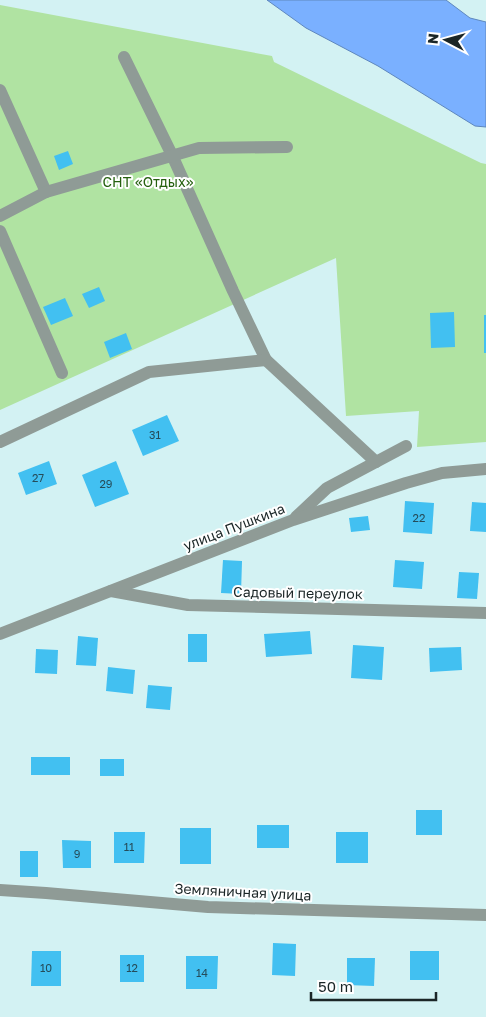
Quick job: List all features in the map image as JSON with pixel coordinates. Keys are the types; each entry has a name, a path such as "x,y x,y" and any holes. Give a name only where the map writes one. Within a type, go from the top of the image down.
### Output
{"street":[{"path":"124,57 172,155 266,360 376,462"},
{"path":"0,90 46,192"},
{"path":"0,216 46,192 199,148 287,147"},
{"path":"0,231 62,373"},
{"path":"0,442 149,372 266,360"},
{"path":"293,520 327,488 406,446"},
{"name":"улица Пушкина","path":"0,634 293,520 442,473 486,469"},
{"name":"Садовый переулок","path":"111,591 188,605 486,613"},
{"name":"Земляничная улица","path":"0,890 208,907 486,916"}],"green space":[{"name":"СНТ «Отдых»","path":"0,5 272,56 274,62 486,164 486,442 417,447 419,411 346,416 336,258 0,410"}],"water":[{"path":"267,0 446,0 470,18 486,22 486,127 475,126 378,66 306,28"}],"building":[{"path":"68,151 73,164 59,170 54,156"},
{"path":"99,287 105,301 89,308 82,294"},
{"path":"65,298 73,316 51,325 43,307"},
{"path":"454,312 455,347 431,348 430,313"},
{"path":"484,315 486,315 486,353 484,353"},
{"path":"126,333 132,349 110,358 104,342"},
{"path":"167,415 179,441 143,456 132,430"},
{"path":"49,461 57,484 26,495 18,473"},
{"path":"116,461 129,494 95,507 82,475"},
{"path":"405,501 434,503 432,534 403,532"},
{"path":"472,502 486,503 486,532 470,531"},
{"path":"368,516 370,530 351,532 349,518"},
{"path":"223,560 242,561 241,594 221,593"},
{"path":"395,560 424,562 422,589 393,587"},
{"path":"459,572 479,573 477,599 457,598"},
{"path":"310,631 312,654 266,657 264,634"},
{"path":"188,634 207,634 207,662 188,662"},
{"path":"78,636 98,638 96,666 76,665"},
{"path":"353,645 384,647 382,680 351,678"},
{"path":"461,647 462,670 430,672 429,648"},
{"path":"36,649 58,650 57,674 35,673"},
{"path":"108,667 135,670 133,694 106,691"},
{"path":"148,685 172,687 170,710 146,708"},
{"path":"31,757 70,757 70,775 31,775"},
{"path":"100,759 124,759 124,776 100,776"},
{"path":"416,810 442,810 442,835 416,835"},
{"path":"257,825 289,825 289,848 257,848"},
{"path":"180,828 211,828 211,864 180,864"},
{"path":"114,832 145,832 144,863 114,863"},
{"path":"336,832 368,832 368,863 336,863"},
{"path":"62,840 91,841 91,868 63,868"},
{"path":"20,851 38,851 38,877 20,877"},
{"path":"273,943 296,944 295,976 272,975"},
{"path":"32,951 61,951 61,986 31,986"},
{"path":"410,951 439,951 439,980 410,980"},
{"path":"120,955 144,955 144,982 120,982"},
{"path":"186,956 218,956 217,989 186,989"},
{"path":"347,958 375,958 374,986 347,985"}]}
